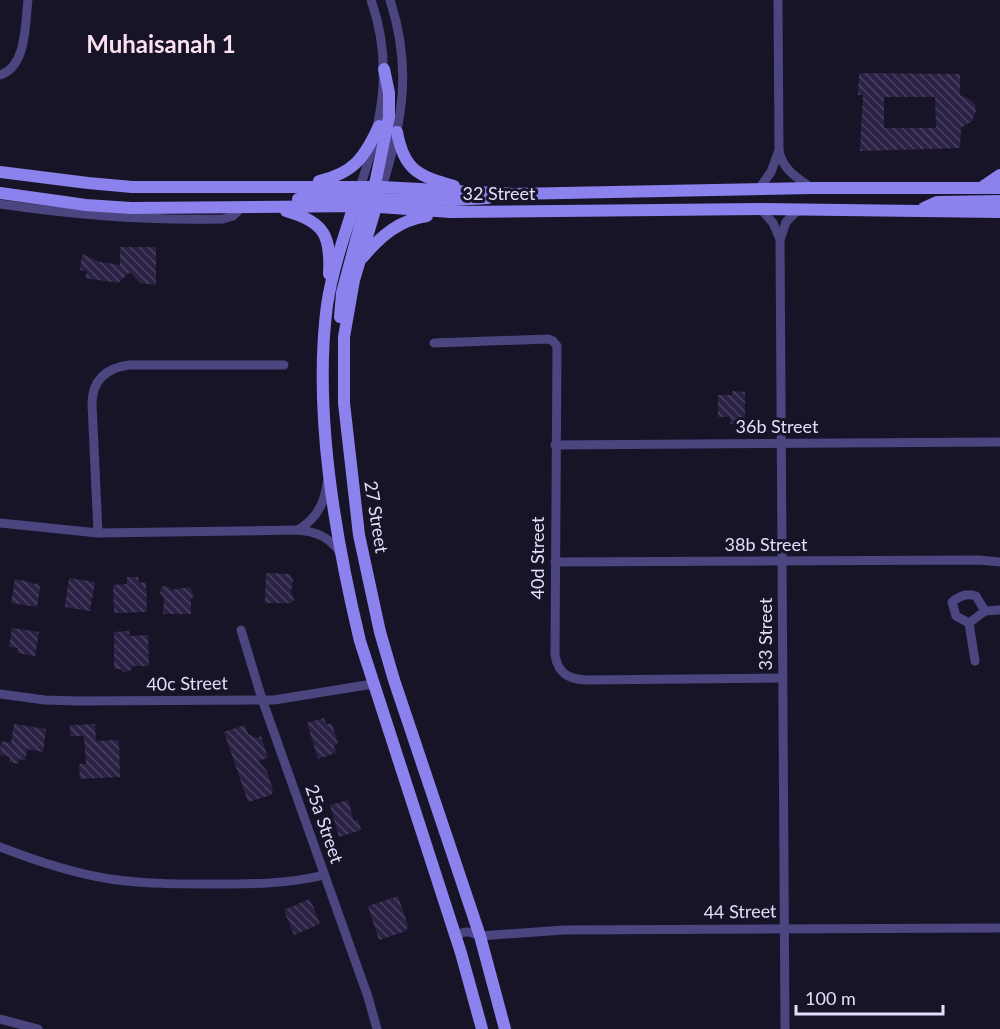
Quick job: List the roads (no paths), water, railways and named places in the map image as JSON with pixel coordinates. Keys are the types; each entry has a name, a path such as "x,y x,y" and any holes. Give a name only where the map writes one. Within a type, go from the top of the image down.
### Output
{"street":[{"path":"0,75 14,67 20,53 28,0"},
{"name":"27 Street","path":"371,0 380,33 384,69 379,126 360,260 348,304 344,337 344,403 352,485 369,584 394,680 480,936 506,1029"},
{"name":"27 Street","path":"390,0 400,38 403,62 402,109 397,132 368,197 328,303 323,363 329,473 340,552 360,641 455,937 482,1029"},
{"path":"778,0 779,150 781,159 791,174 812,188"},
{"path":"344,337 340,315 342,292 383,149 389,109 390,93 384,69"},
{"path":"302,186 331,178 350,169 363,157 379,126"},
{"path":"397,132 404,157 416,172 429,179 472,191"},
{"path":"758,190 771,171 779,150"},
{"name":"32 Street","path":"0,172 132,187 302,186 451,212 761,209 1000,212"},
{"path":"981,188 1000,175"},
{"name":"32 Street","path":"0,193 108,207 154,208 270,207 368,197 472,191 513,194 812,188 1000,188"},
{"path":"0,204 81,214 167,219 223,219 233,216 243,206 270,200 368,197 469,200 513,194"},
{"path":"920,210 937,202 1000,201"},
{"path":"270,207 310,219 324,234 330,255 328,303"},
{"name":"33 Street","path":"761,209 773,223 780,240"},
{"name":"33 Street","path":"785,1029 780,240 786,222 799,209"},
{"path":"360,260 383,236 406,221 451,212"},
{"path":"986,212 1000,221"},
{"name":"40d Street","path":"434,343 548,339 553,341 557,349 555,655 559,669 570,678 585,680 782,678"},
{"path":"98,532 92,394 101,376 109,370 129,365 285,364"},
{"name":"36b Street","path":"555,444 1000,442"},
{"path":"298,530 307,525 319,510 326,493 329,473"},
{"path":"0,523 98,532 298,530 320,534 330,540 340,552"},
{"name":"38b Street","path":"979,560 1000,556"},
{"name":"38b Street","path":"555,562 979,560 1000,562"},
{"path":"969,623 956,616 952,602 963,594 970,594 976,596 984,611"},
{"path":"969,623 984,611 1000,610"},
{"path":"969,623 975,661"},
{"name":"25a Street","path":"241,630 262,699 368,997 377,1029"},
{"name":"40c Street","path":"0,694 71,701 286,699 373,684"},
{"path":"0,847 62,869 129,882 273,884 324,875"},
{"name":"44 Street","path":"455,937 465,932 480,936 564,930 1000,928"},
{"path":"0,1019 38,1029"}],"district":[{"name":"Muhaisanah 1","path":"161,45"}]}
